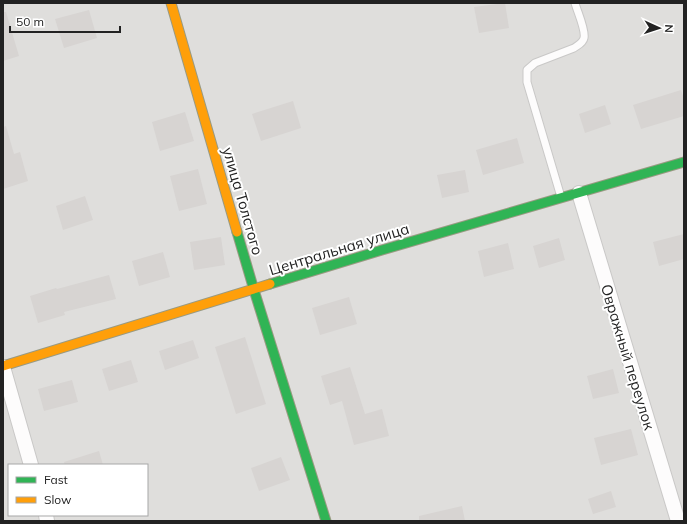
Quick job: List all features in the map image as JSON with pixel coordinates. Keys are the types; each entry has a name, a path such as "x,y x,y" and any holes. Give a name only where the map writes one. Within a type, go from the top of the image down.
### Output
{"street":[{"name":"улица Толстого","path":"171,3 254,290 326,521"},
{"name":"Центральная улица","path":"3,367 561,197 684,162"},
{"name":"Овражный переулок","path":"579,193 678,521"},
{"path":"3,367 31,464"}],"lane":[{"path":"561,197 527,82 527,70 535,63 574,48 584,39 584,31 575,3"}],"shaded area":[{"path":"3,3 684,3 684,521 3,521"}],"building":[{"path":"505,3 509,28 479,33 474,7"},
{"path":"89,10 97,38 64,48 55,19"},
{"path":"3,12 6,12 19,56 3,61"},
{"path":"681,90 684,99 684,116 641,129 633,105"},
{"path":"293,101 301,128 261,141 252,114"},
{"path":"605,105 611,124 585,133 579,114"},
{"path":"185,112 194,141 160,151 152,122"},
{"path":"6,126 14,154 20,152 28,181 3,189 3,127"},
{"path":"517,138 524,163 483,175 476,150"},
{"path":"198,169 207,204 179,211 170,176"},
{"path":"465,170 469,192 442,198 437,175"},
{"path":"85,196 93,220 63,230 56,206"},
{"path":"684,234 684,259 659,266 653,242"},
{"path":"221,237 225,265 194,270 190,242"},
{"path":"559,238 565,260 539,268 533,246"},
{"path":"508,243 514,269 484,277 478,251"},
{"path":"163,252 170,277 139,286 132,261"},
{"path":"109,275 116,299 64,312 65,315 38,323 30,296"},
{"path":"349,297 357,324 320,335 312,308"},
{"path":"245,337 266,404 236,414 215,347"},
{"path":"193,340 199,358 165,370 159,351"},
{"path":"131,360 138,382 109,391 102,369"},
{"path":"350,367 365,414 382,409 389,436 354,445 342,401 330,405 321,376"},
{"path":"613,369 619,393 593,399 587,376"},
{"path":"72,380 78,402 44,411 38,389"},
{"path":"631,429 638,455 601,465 594,438"},
{"path":"99,451 103,464 65,464 64,462"},
{"path":"281,457 290,480 259,491 251,468"},
{"path":"611,491 616,507 593,514 588,499"},
{"path":"462,506 465,521 419,521 419,516"}],"traffic: fast":[{"path":"270,284 684,162"},
{"path":"237,232 326,521"}],"traffic: slow":[{"path":"171,3 237,232"},
{"path":"3,366 270,284"}]}
